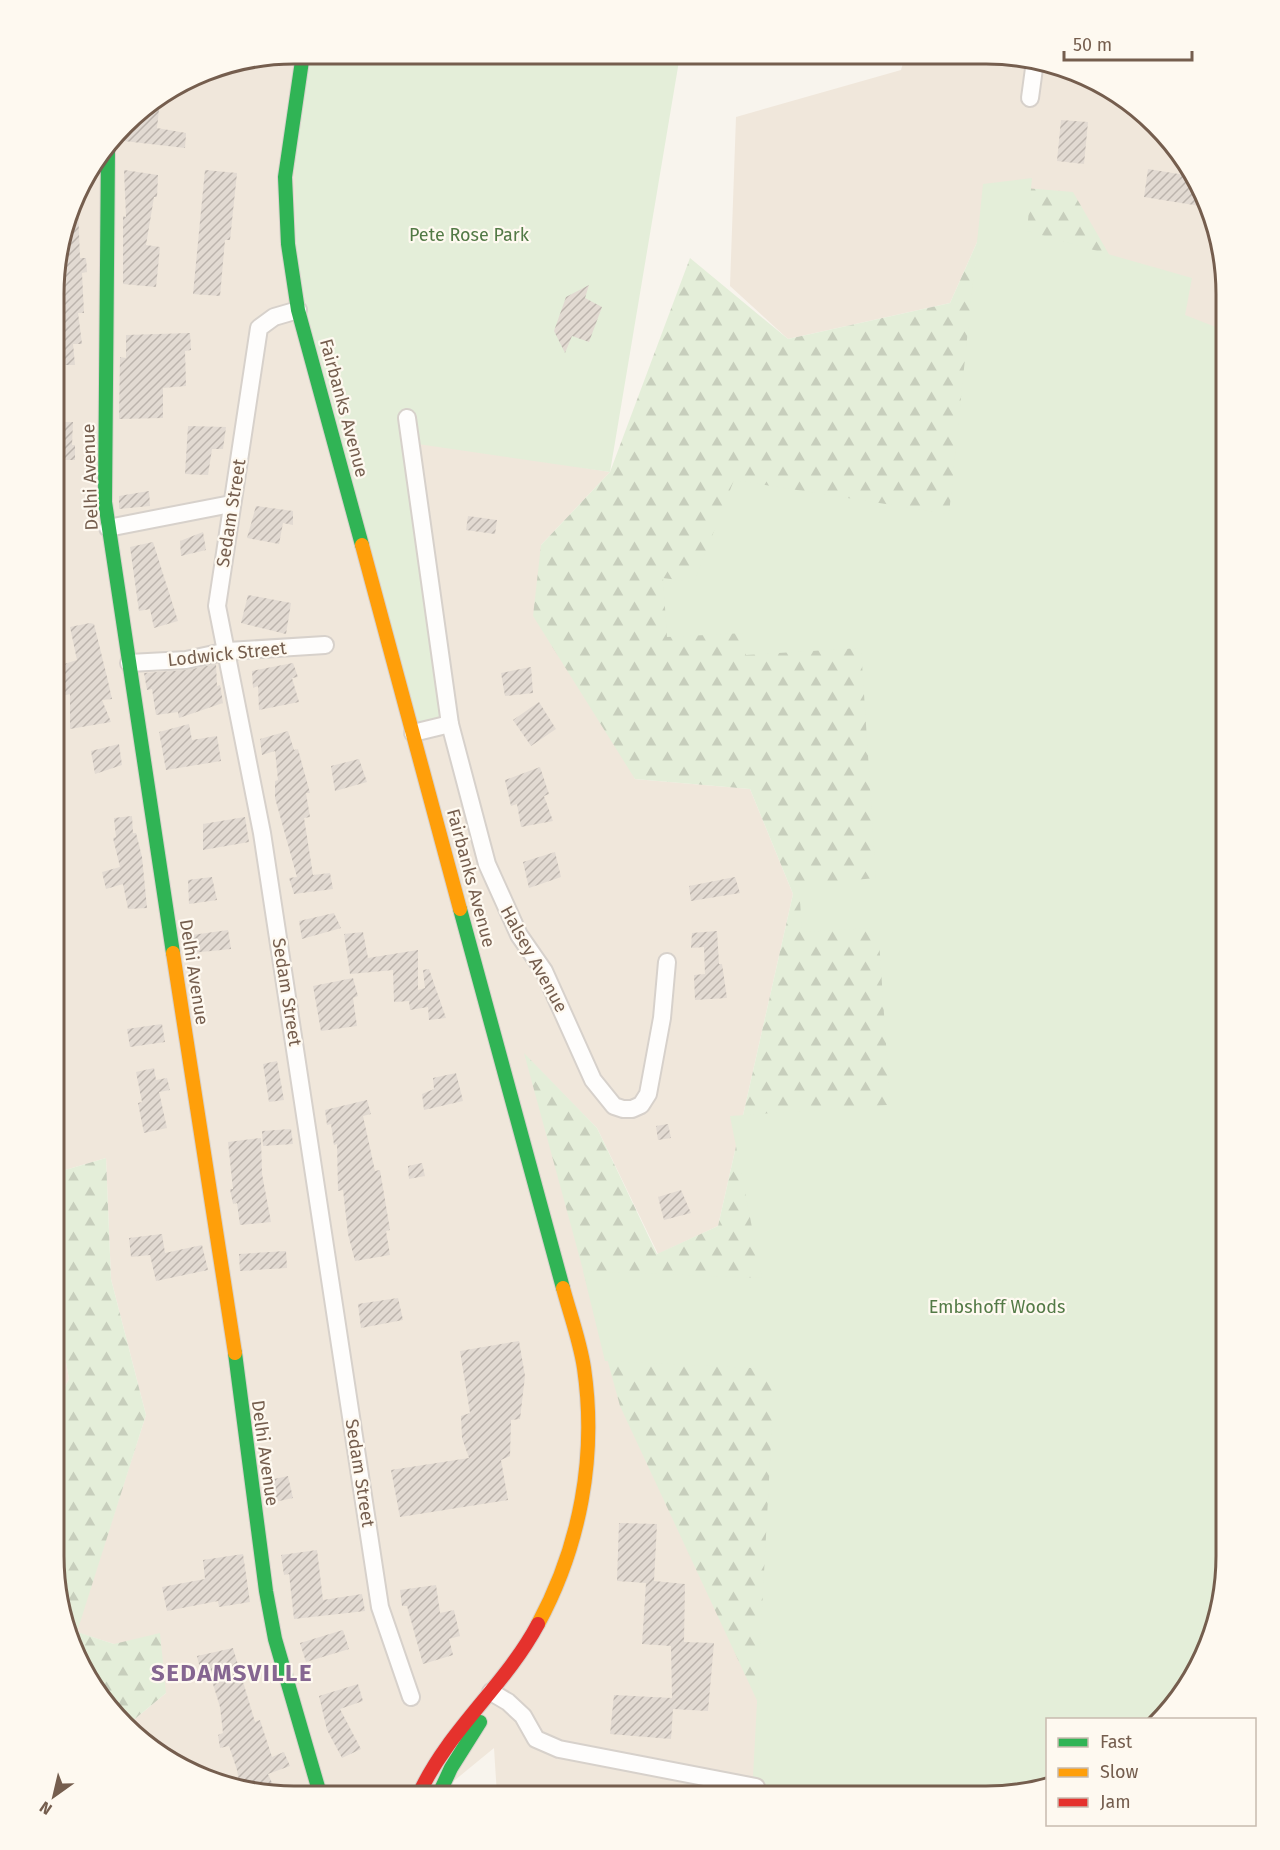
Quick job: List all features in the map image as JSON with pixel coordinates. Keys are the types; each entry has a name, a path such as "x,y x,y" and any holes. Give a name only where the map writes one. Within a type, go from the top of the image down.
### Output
{"street":[{"name":"Fairbanks Avenue","path":"301,64 293,106 285,179 287,234 298,310 584,1366 589,1405 590,1445 586,1484 567,1561 537,1628 491,1692 436,1760 423,1786"},
{"path":"1030,98 1034,70"},
{"name":"Delhi Avenue","path":"108,160 105,490 108,528 235,1355 266,1591 275,1639 318,1786"},
{"name":"Sedam Street","path":"298,310 274,318 258,328 217,594 262,833 380,1607 411,1697"},
{"name":"Halsey Avenue","path":"407,418 450,724 487,864 501,900 519,935 544,971 593,1080 614,1106 632,1109 640,1105 650,1089 662,1018 667,962"},
{"path":"108,528 231,504"},
{"name":"Lodwick Street","path":"129,663 186,660 228,651 325,645"},
{"path":"413,733 450,724"},
{"name":"Fairbanks Avenue","path":"443,1786 451,1768 478,1729 491,1692"},
{"path":"491,1692 508,1702 523,1716 536,1739 559,1749 751,1786"}],"shaded area":[{"path":"298,64 410,439 610,472 541,545 635,779 750,789 793,894 718,1226 658,1254 597,1128 525,1055 929,1786 496,1786 494,1748 448,1786 295,1786 265,1784 235,1778 193,1762 155,1738 134,1720 166,1693 114,1644 78,1633 77,1629 146,1415 111,1279 106,1158 64,1170 64,295 66,265 72,235 95,180 112,155 143,122 167,103 207,82 235,72 265,66"},
{"path":"903,64 985,64 1015,66 1045,72 1100,95 1148,132 1185,180 1208,235 1214,265 1216,295 1216,378 1002,186 950,303 788,339 730,286 736,117 901,70"},
{"path":"64,1351 69,1379 64,1389"}],"green space":[{"name":"Pete Rose Park","path":"301,64 678,64 610,472 411,443 450,724 413,733 298,310 293,106"},
{"name":"Embshoff Woods","path":"1032,178 1027,231 1192,278 1185,315 1216,327 1216,1555 1214,1585 1208,1615 1192,1657 1177,1683 1148,1718 1046,1718 1046,1778 1015,1784 985,1786 752,1786 775,1369 605,1361 583,1271 762,1278 730,1116 888,1105 890,1102 879,940 872,928 802,932 799,885 876,878 861,648 746,655 744,633 667,637 663,578 694,582 734,480 949,514 983,184"},
{"name":"Embshoff Woods","path":"1002,186 1073,192 1114,263 1216,376 1216,1555 1214,1585 1208,1615 1192,1657 1177,1683 1148,1718 1046,1718 1046,1778 1015,1784 985,1786 941,1786 780,1750 620,1406 524,1053 597,1128 657,1254 718,1226 793,894 750,789 635,779 533,616 541,545 610,472 690,258 788,339 950,303"},
{"path":"106,1158 111,1279 146,1415 78,1630 66,1585 64,1555 64,1389 69,1379 64,1351 64,1170"},
{"path":"78,1632 114,1644 160,1633 166,1693 134,1720 103,1683 88,1657"}],"building":[{"path":"159,109 157,128 186,133 185,148 124,141"},
{"path":"1061,120 1088,122 1084,164 1057,161"},
{"path":"1148,169 1182,174 1197,206 1144,197"},
{"path":"124,170 158,175 157,197 154,197 146,245 160,247 156,287 123,284 123,216 126,217"},
{"path":"205,170 237,173 230,240 225,240 220,296 193,294"},
{"path":"78,217 80,258 86,258 87,272 82,273 84,313 78,313 82,344 73,344 75,365 64,365 64,295 66,265"},
{"path":"589,285 585,298 602,307 589,342 572,336 565,353 554,331 566,297"},
{"path":"190,333 191,350 185,351 186,386 163,388 163,418 119,419 120,357 126,358 126,335"},
{"path":"64,422 73,422 72,445 75,445 75,460 64,460"},
{"path":"188,426 226,427 223,449 212,449 208,475 185,474"},
{"path":"149,491 150,506 119,509 119,496"},
{"path":"256,506 293,511 293,525 283,523 279,544 247,538"},
{"path":"468,516 497,520 495,534 466,530"},
{"path":"203,532 206,550 181,556 180,541"},
{"path":"153,542 178,621 154,628 150,609 139,611 130,547"},
{"path":"248,595 291,603 286,634 241,623"},
{"path":"94,624 112,699 102,700 111,722 70,729 70,694 64,696 64,664 77,660 70,627"},
{"path":"293,663 298,677 292,678 299,702 259,710 258,686 253,688 252,671"},
{"path":"216,664 217,686 220,685 223,703 179,718 178,712 156,715 152,689 147,690 144,673 187,670"},
{"path":"531,667 533,693 505,696 501,673"},
{"path":"539,702 556,729 531,746 513,720"},
{"path":"189,724 192,740 217,736 221,761 166,770 159,732"},
{"path":"288,731 294,750 298,749 310,793 306,793 310,817 304,818 313,875 330,873 333,889 294,894 289,878 297,877 275,798 275,781 278,780 275,751 262,755 260,739"},
{"path":"119,744 122,765 95,774 91,751"},
{"path":"359,759 367,782 335,791 331,766"},
{"path":"540,767 549,794 544,796 553,821 521,827 517,804 511,806 505,780"},
{"path":"132,816 133,833 136,833 142,857 147,908 128,909 123,884 106,889 102,872 120,867 113,838 116,837 114,818"},
{"path":"245,817 249,842 203,850 203,824"},
{"path":"555,852 561,877 529,888 523,862"},
{"path":"212,877 217,900 189,904 188,880"},
{"path":"735,877 740,893 691,901 689,886"},
{"path":"334,913 341,928 302,939 299,921"},
{"path":"228,930 231,949 191,953 192,935"},
{"path":"717,931 719,964 722,964 727,998 695,1000 694,975 705,974 704,947 691,948 692,933"},
{"path":"363,932 368,958 418,950 418,990 425,988 423,970 429,969 446,1018 429,1020 428,1007 410,1010 409,1001 394,1002 393,970 350,974 344,934"},
{"path":"353,978 358,996 353,998 357,1026 321,1031 313,986"},
{"path":"162,1024 165,1042 130,1047 127,1029"},
{"path":"277,1061 284,1100 269,1102 263,1064"},
{"path":"154,1068 156,1080 167,1078 170,1090 159,1092 167,1128 144,1133 138,1103 142,1102 136,1072"},
{"path":"456,1073 463,1101 424,1110 422,1094 434,1089 433,1078"},
{"path":"367,1100 371,1114 363,1116 375,1171 380,1170 390,1230 386,1231 390,1255 355,1261 348,1234 343,1190 338,1191 337,1144 334,1145 331,1124 327,1125 325,1110"},
{"path":"668,1124 671,1138 658,1140 656,1126"},
{"path":"291,1129 293,1144 263,1146 262,1131"},
{"path":"261,1138 262,1174 271,1222 240,1225 237,1203 233,1204 230,1189 233,1189 228,1142"},
{"path":"422,1163 425,1176 409,1179 408,1166"},
{"path":"681,1190 691,1213 664,1220 658,1197"},
{"path":"162,1234 165,1253 202,1245 208,1270 156,1281 150,1255 131,1257 129,1238"},
{"path":"286,1251 287,1268 240,1271 239,1254"},
{"path":"398,1298 403,1320 361,1328 358,1304"},
{"path":"519,1341 525,1376 520,1419 511,1420 510,1456 501,1460 508,1500 400,1517 391,1470 469,1458 462,1438 461,1416 470,1413 460,1351"},
{"path":"288,1476 293,1498 270,1503 265,1481"},
{"path":"619,1523 657,1524 654,1581 685,1584 684,1642 714,1643 708,1711 673,1709 671,1739 610,1734 614,1695 672,1698 671,1646 642,1644 646,1583 617,1581"},
{"path":"317,1550 323,1600 362,1594 365,1611 294,1619 289,1574 284,1575 281,1555"},
{"path":"243,1554 250,1602 219,1607 218,1601 167,1611 162,1587 205,1579 203,1560"},
{"path":"436,1585 440,1613 454,1610 460,1636 449,1639 453,1655 423,1664 407,1606 402,1606 400,1590"},
{"path":"343,1630 349,1649 306,1662 300,1643"},
{"path":"233,1648 255,1722 260,1720 272,1757 284,1752 290,1766 268,1774 273,1785 238,1779 229,1746 220,1748 218,1735 223,1733 220,1707 209,1671 201,1673 197,1656"},
{"path":"358,1684 363,1701 340,1709 361,1749 342,1758 327,1730 319,1696"}],"traffic: fast":[{"path":"302,64 285,177 288,244 298,310 362,545"},
{"path":"108,160 105,502 173,953"},
{"path":"460,909 563,1288"},
{"path":"235,1353 266,1591 275,1639 318,1786"},
{"path":"443,1786 451,1768 480,1722"}],"traffic: slow":[{"path":"362,545 460,909"},
{"path":"173,953 235,1353"},
{"path":"538,1624 565,1564 582,1500 586,1468 588,1435 584,1368 563,1288"}],"traffic: jam":[{"path":"423,1786 445,1749 510,1668 538,1624"}],"district":[{"name":"SEDAMSVILLE","path":"232,1673"}]}
